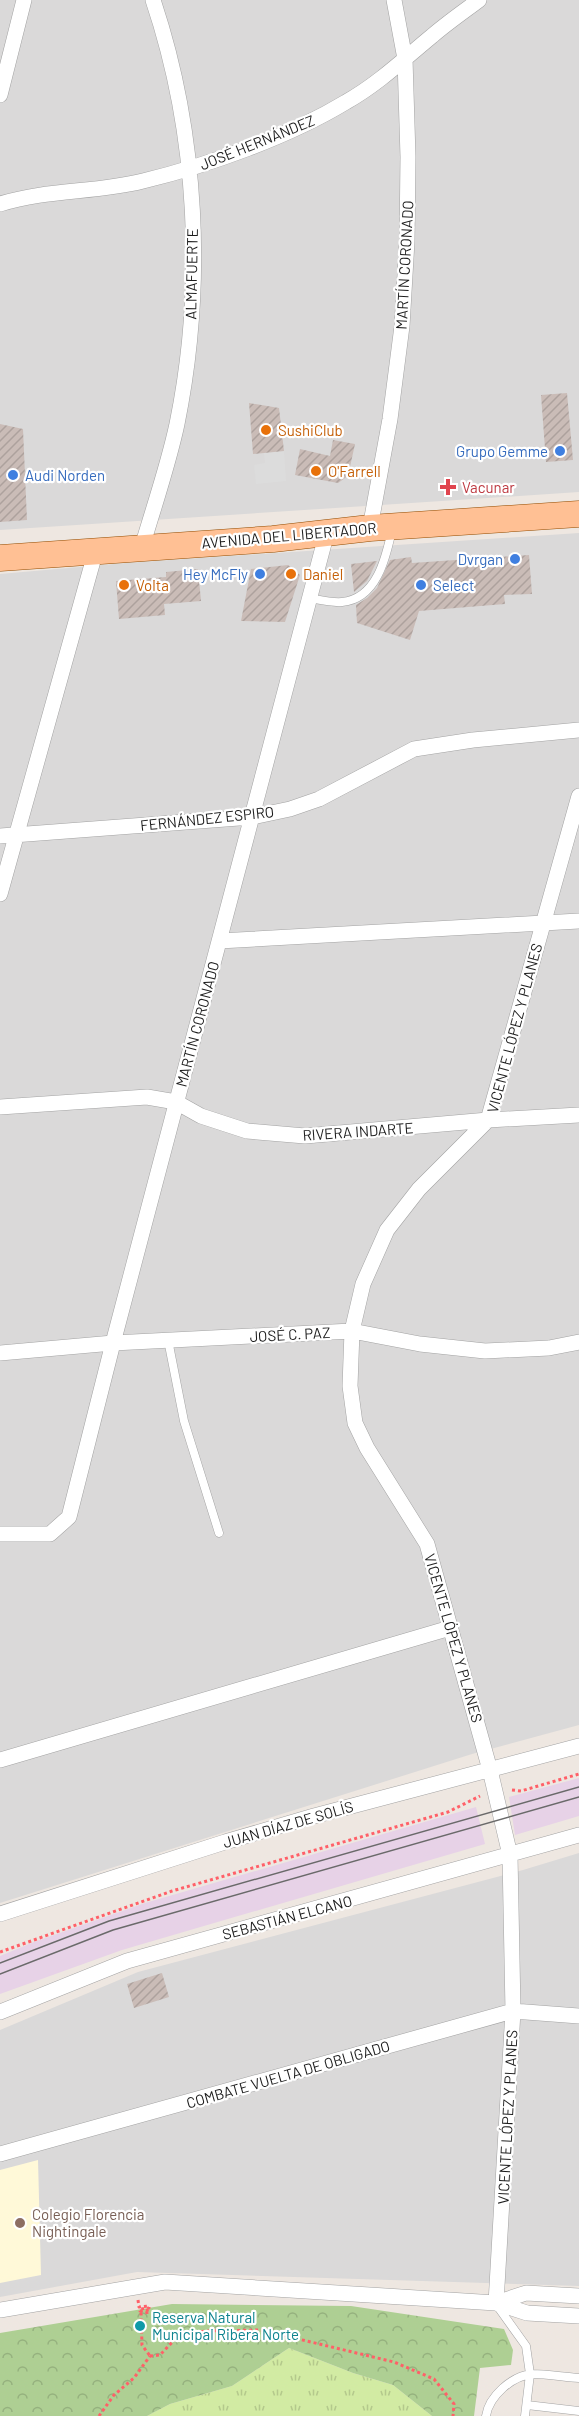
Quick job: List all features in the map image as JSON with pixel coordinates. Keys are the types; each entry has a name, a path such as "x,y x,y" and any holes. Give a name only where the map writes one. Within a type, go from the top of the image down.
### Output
{"main road":[{"name":"AVENIDA DEL LIBERTADOR","path":"0,558 273,538 381,527 579,514"}],"street":[{"path":"0,95 24,0"},
{"name":"ALMAFUERTE","path":"142,547 177,424 187,360 193,296 193,232 189,169 178,95 153,0"},
{"name":"MARTÍN CORONADO","path":"381,527 390,419 402,326 407,241 408,156 405,59 394,0"},
{"name":"JOSÉ HERNÁNDEZ","path":"0,204 20,198 141,182 189,169 296,129 346,102 384,77 479,0"},
{"name":"MARTÍN CORONADO","path":"0,1534 50,1534 69,1517 327,532"},
{"path":"0,894 8,836 96,550"},
{"name":"FERNÁNDEZ ESPIRO","path":"8,836 252,817 290,809 319,799 414,749 473,740 579,730"},
{"name":"VICENTE LÓPEZ Y PLANES","path":"496,2303 513,2011 510,1855 495,1788 427,1544 367,1449 355,1423 350,1386 352,1331 363,1284 387,1230 419,1189 488,1120 579,796"},
{"path":"219,941 579,921"},
{"name":"RIVERA INDARTE","path":"0,1107 147,1097 176,1102 201,1116 247,1131 305,1136 488,1120 579,1115"},
{"name":"JOSÉ C. PAZ","path":"0,1353 113,1343 352,1331 420,1344 485,1351 549,1348 579,1342"},
{"path":"0,1760 450,1628"},
{"name":"JUAN DÍAZ DE SOLÍS","path":"0,1914 236,1839 579,1746"},
{"name":"SEBASTIÁN ELCANO","path":"0,2012 126,1961 579,1835"},
{"name":"COMBATE VUELTA DE OBLIGADO","path":"0,2154 513,2011 579,2016"},
{"path":"0,2310 165,2282 496,2303 527,2313 579,2316"},
{"path":"496,2303 526,2293 579,2296"}],"lane":[{"path":"309,598 343,602 361,596 378,577 386,556 381,527"},
{"path":"168,1340 184,1421 219,1533"},
{"path":"496,2303 526,2346 530,2374 525,2416"},
{"path":"486,2416 487,2409 497,2394 511,2382 530,2374 579,2378"},
{"path":"527,2405 579,2411"}],"path":[{"path":"0,1952 172,1891 448,1812 495,1788 521,1791 579,1774"},
{"path":"136,2286 142,2345 150,2356"},
{"path":"99,2416 114,2396 134,2378 150,2356 160,2355 179,2335 207,2331 261,2330 394,2362 434,2379 454,2404 453,2416"}],"shaded area":[{"path":"0,0 579,0 579,492 0,530"},
{"path":"284,451 286,481 256,484 254,465 265,463 264,453"},
{"path":"579,533 579,1725 472,1754 0,1903 0,574 125,563"},
{"path":"579,1778 579,1816 515,1835 509,1797"},
{"path":"476,1807 485,1844 122,1950 0,1994 0,1956 34,1942 145,1903"},
{"path":"579,1853 579,2286 137,2272 0,2297 0,2030 138,1972 523,1870"},
{"name":"Colegio Florencia Nightingale","path":"38,2160 41,2275 0,2283 0,2170"}],"green space":[{"path":"172,2304 351,2306 504,2329 513,2350 511,2365 480,2368 474,2416 432,2416 393,2385 353,2373 289,2348 232,2386 170,2404 147,2416 0,2416 0,2333"},
{"path":"289,2348 353,2373 393,2385 432,2416 147,2416 170,2404 232,2386"}],"building":[{"path":"567,393 573,460 546,462 541,395"},
{"name":"SushiClub","path":"249,403 279,408 284,451 253,454"},
{"name":"Audi Norden","path":"0,424 23,429 27,520 0,522"},
{"path":"333,440 355,444 348,476 338,483 295,475 300,449 330,456"},
{"path":"529,555 532,594 504,595 505,604 419,611 410,640 357,623 356,605 377,588 390,560 411,557 412,563"},
{"path":"377,561 367,581 354,592 351,564"},
{"path":"288,565 300,575 285,622 241,621 251,569"},
{"path":"198,569 201,601 164,604 165,615 119,619 116,581 166,577 166,572"},
{"path":"162,1973 169,1997 134,2008 127,1984"}],"tram line":[{"path":"0,1963 109,1921 579,1787"},
{"path":"0,1974 113,1930 579,1797"}],"place":[{"name":"SushiClub","path":"266,430"},
{"name":"Grupo Gemme","path":"560,451"},
{"name":"O'Farrell","path":"316,471"},
{"name":"Audi Norden","path":"13,475"},
{"name":"Vacunar","path":"448,487"},
{"name":"Dvrgan","path":"515,559"},
{"name":"Hey McFly","path":"260,574"},
{"name":"Daniel","path":"291,574"},
{"name":"Volta","path":"124,585"},
{"name":"Select","path":"421,585"},
{"name":"Colegio Florencia Nightingale","path":"20,2223"},
{"name":"Reserva Natural Municipal Ribera Norte","path":"140,2326"}]}
